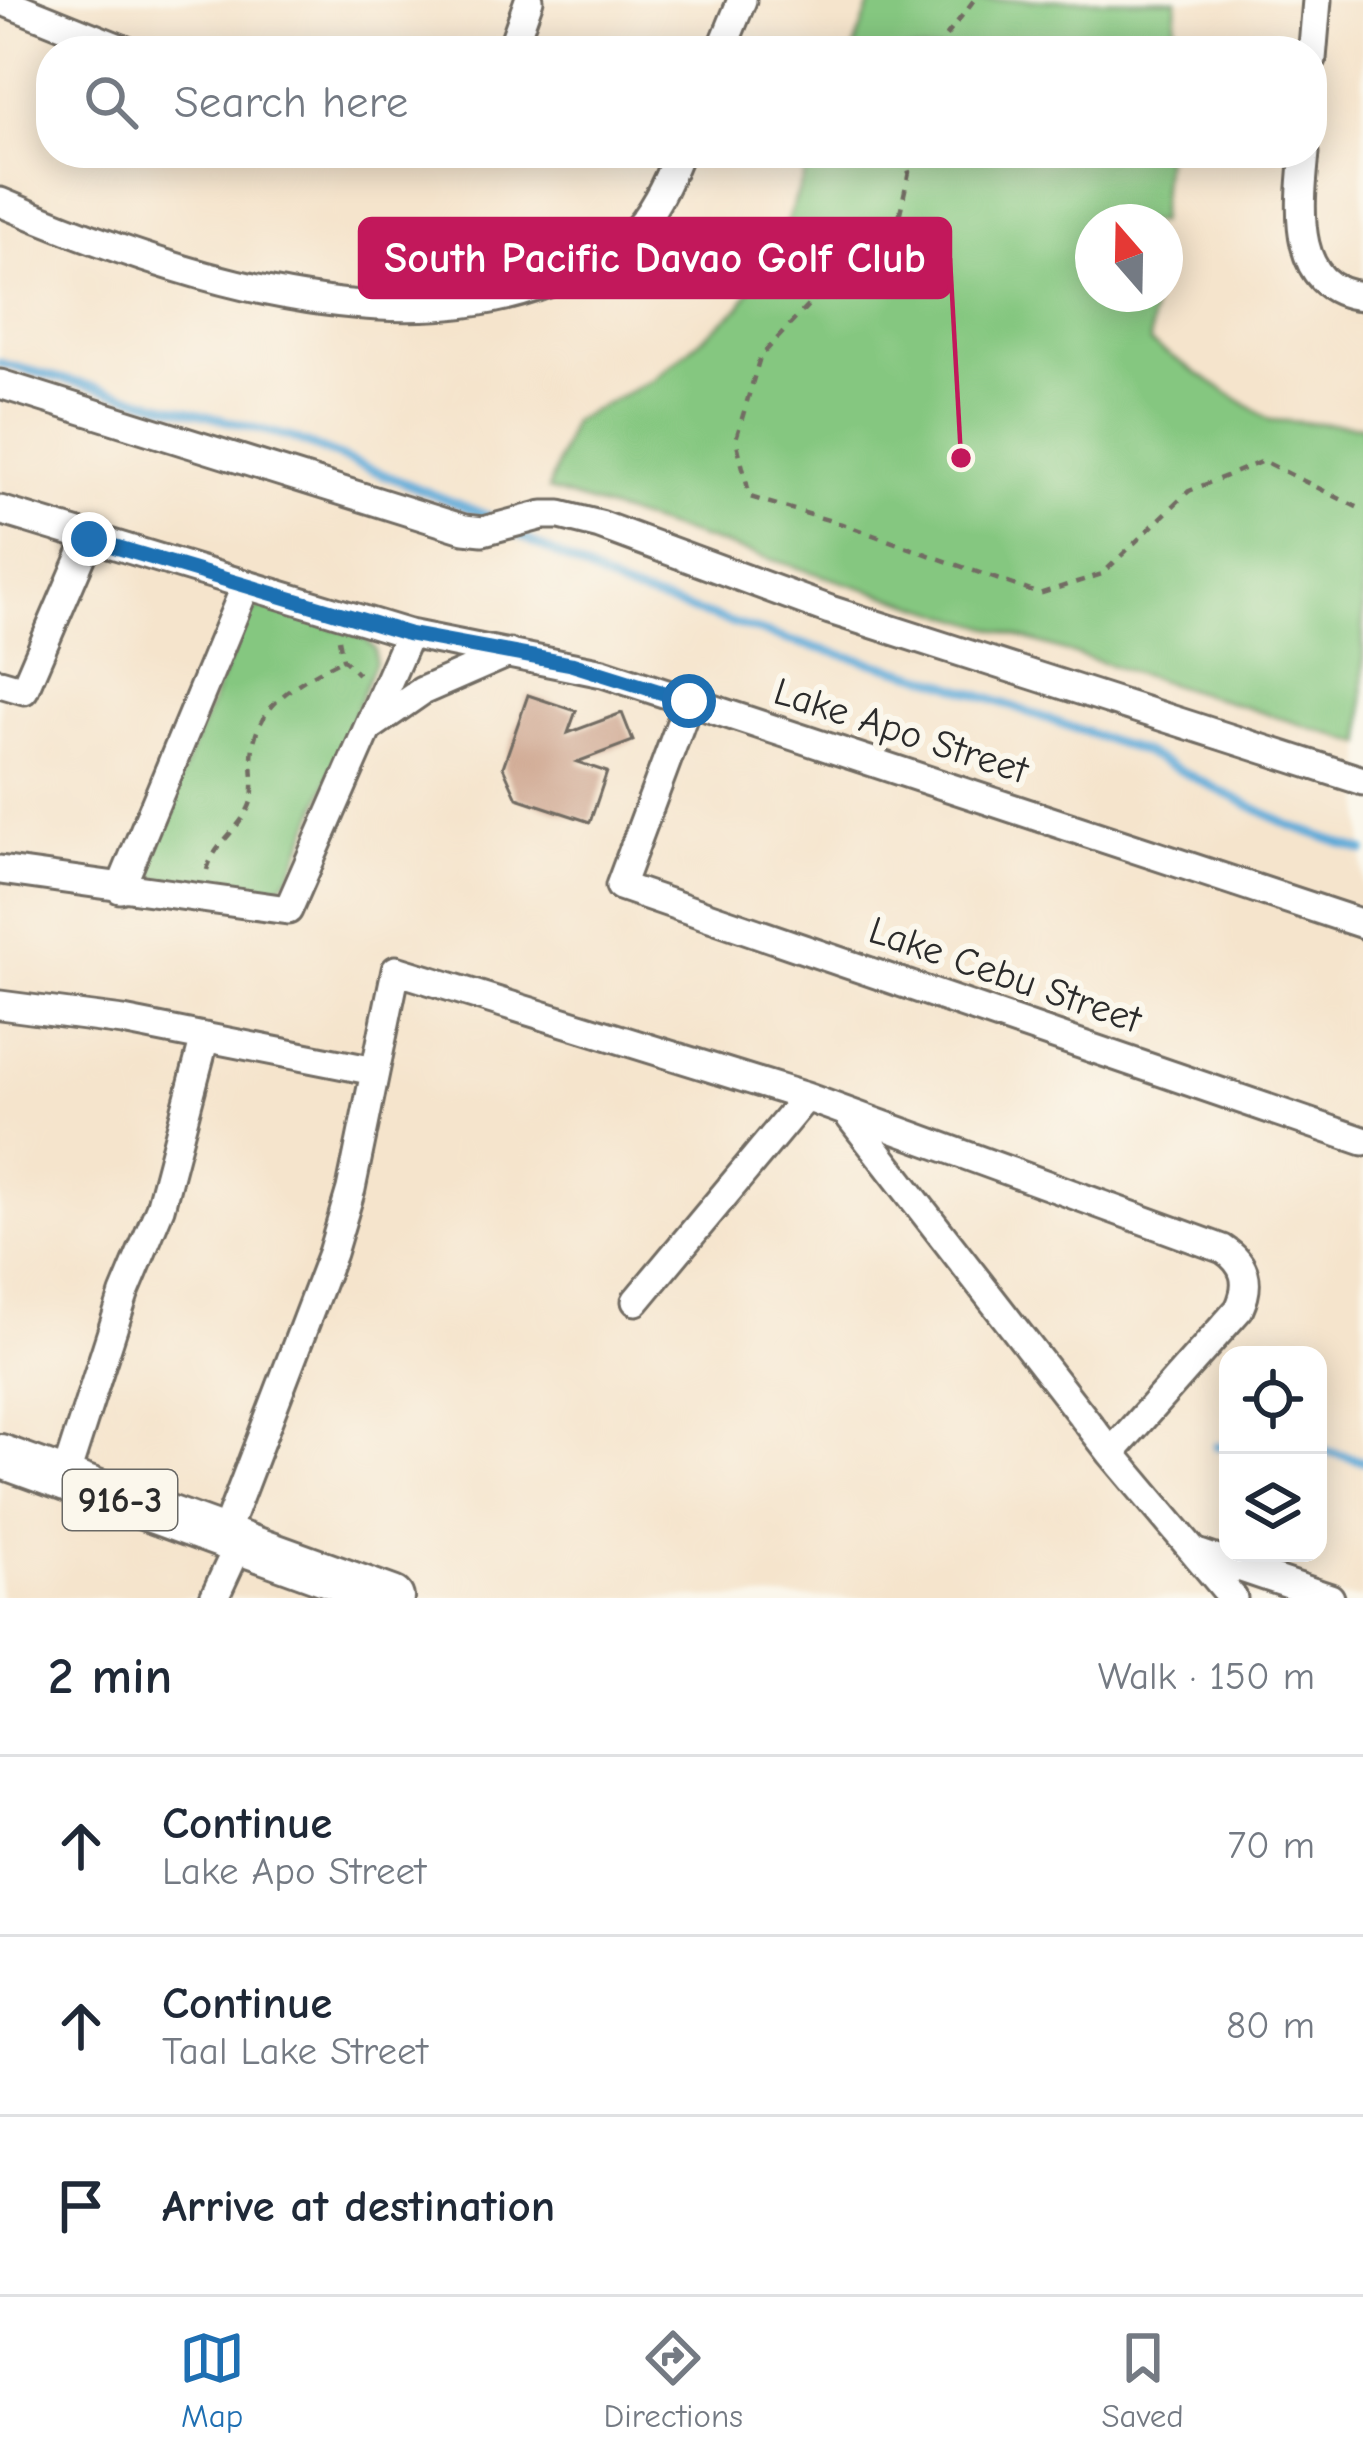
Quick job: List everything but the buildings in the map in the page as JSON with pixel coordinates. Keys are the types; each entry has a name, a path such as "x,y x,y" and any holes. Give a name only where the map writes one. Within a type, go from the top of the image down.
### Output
{"main road":[{"name":"916-3","path":"0,1456 392,1598"}],"street":[{"path":"1,0 90,36"},
{"path":"516,36 529,0"},
{"path":"727,36 742,0"},
{"path":"1314,36 1317,0"},
{"path":"0,202 84,238 195,276 389,307 466,307 523,293 578,272 626,241 650,212 672,168"},
{"path":"1303,168 1299,222 1305,249 1316,270 1332,285 1363,296"},
{"path":"0,384 464,530 483,531 543,515 600,526 830,610 1363,781"},
{"name":"Lake Apo Street","path":"0,510 409,634 587,668 1363,925"},
{"path":"0,683 25,690 89,539"},
{"path":"120,889 246,585"},
{"path":"0,870 288,910 409,634"},
{"path":"366,730 422,691 509,653"},
{"name":"Lake Cebu Street","path":"689,701 620,886 1363,1142"},
{"path":"214,1598 351,1189 396,970 806,1097 1222,1249 1238,1259 1246,1275 1246,1294 1239,1309 1111,1454"},
{"path":"0,1005 123,1021 375,1071"},
{"path":"64,1480 124,1294 160,1208 205,1037"},
{"path":"636,1301 806,1097"},
{"path":"846,1112 1111,1454 1233,1598"},
{"path":"1195,1553 1330,1598"}],"path":[{"path":"946,36 974,0"},
{"path":"908,168 894,240 813,300 760,357 736,439 750,497 842,524 1039,594 1102,574 1189,491 1263,461 1363,510"},
{"path":"347,615 338,643 343,659 357,674 386,685"},
{"path":"202,899 212,854 248,808 254,746 263,717 289,690 343,659"}],"green space":[{"path":"872,0 1177,0 1174,36 859,36"},
{"path":"807,168 1164,168 1161,204 1075,204 1075,312 1152,312 1150,343 1270,420 1363,426 1363,744 548,490 572,421 654,379 740,307 787,221"},
{"path":"258,607 272,607 364,637 375,649 375,662 291,874 282,884 259,893 157,879 147,866 148,857 246,618"}],"waterway":[{"path":"0,363 290,437 488,516"},
{"path":"515,533 623,589 930,678 1143,752 1289,825 1363,851"},
{"path":"1327,1451 1363,1461"}],"place":[{"name":"South Pacific Davao Golf Club","path":"961,458"}],"route":[{"path":"89,539 409,634 571,664 689,701"}]}
